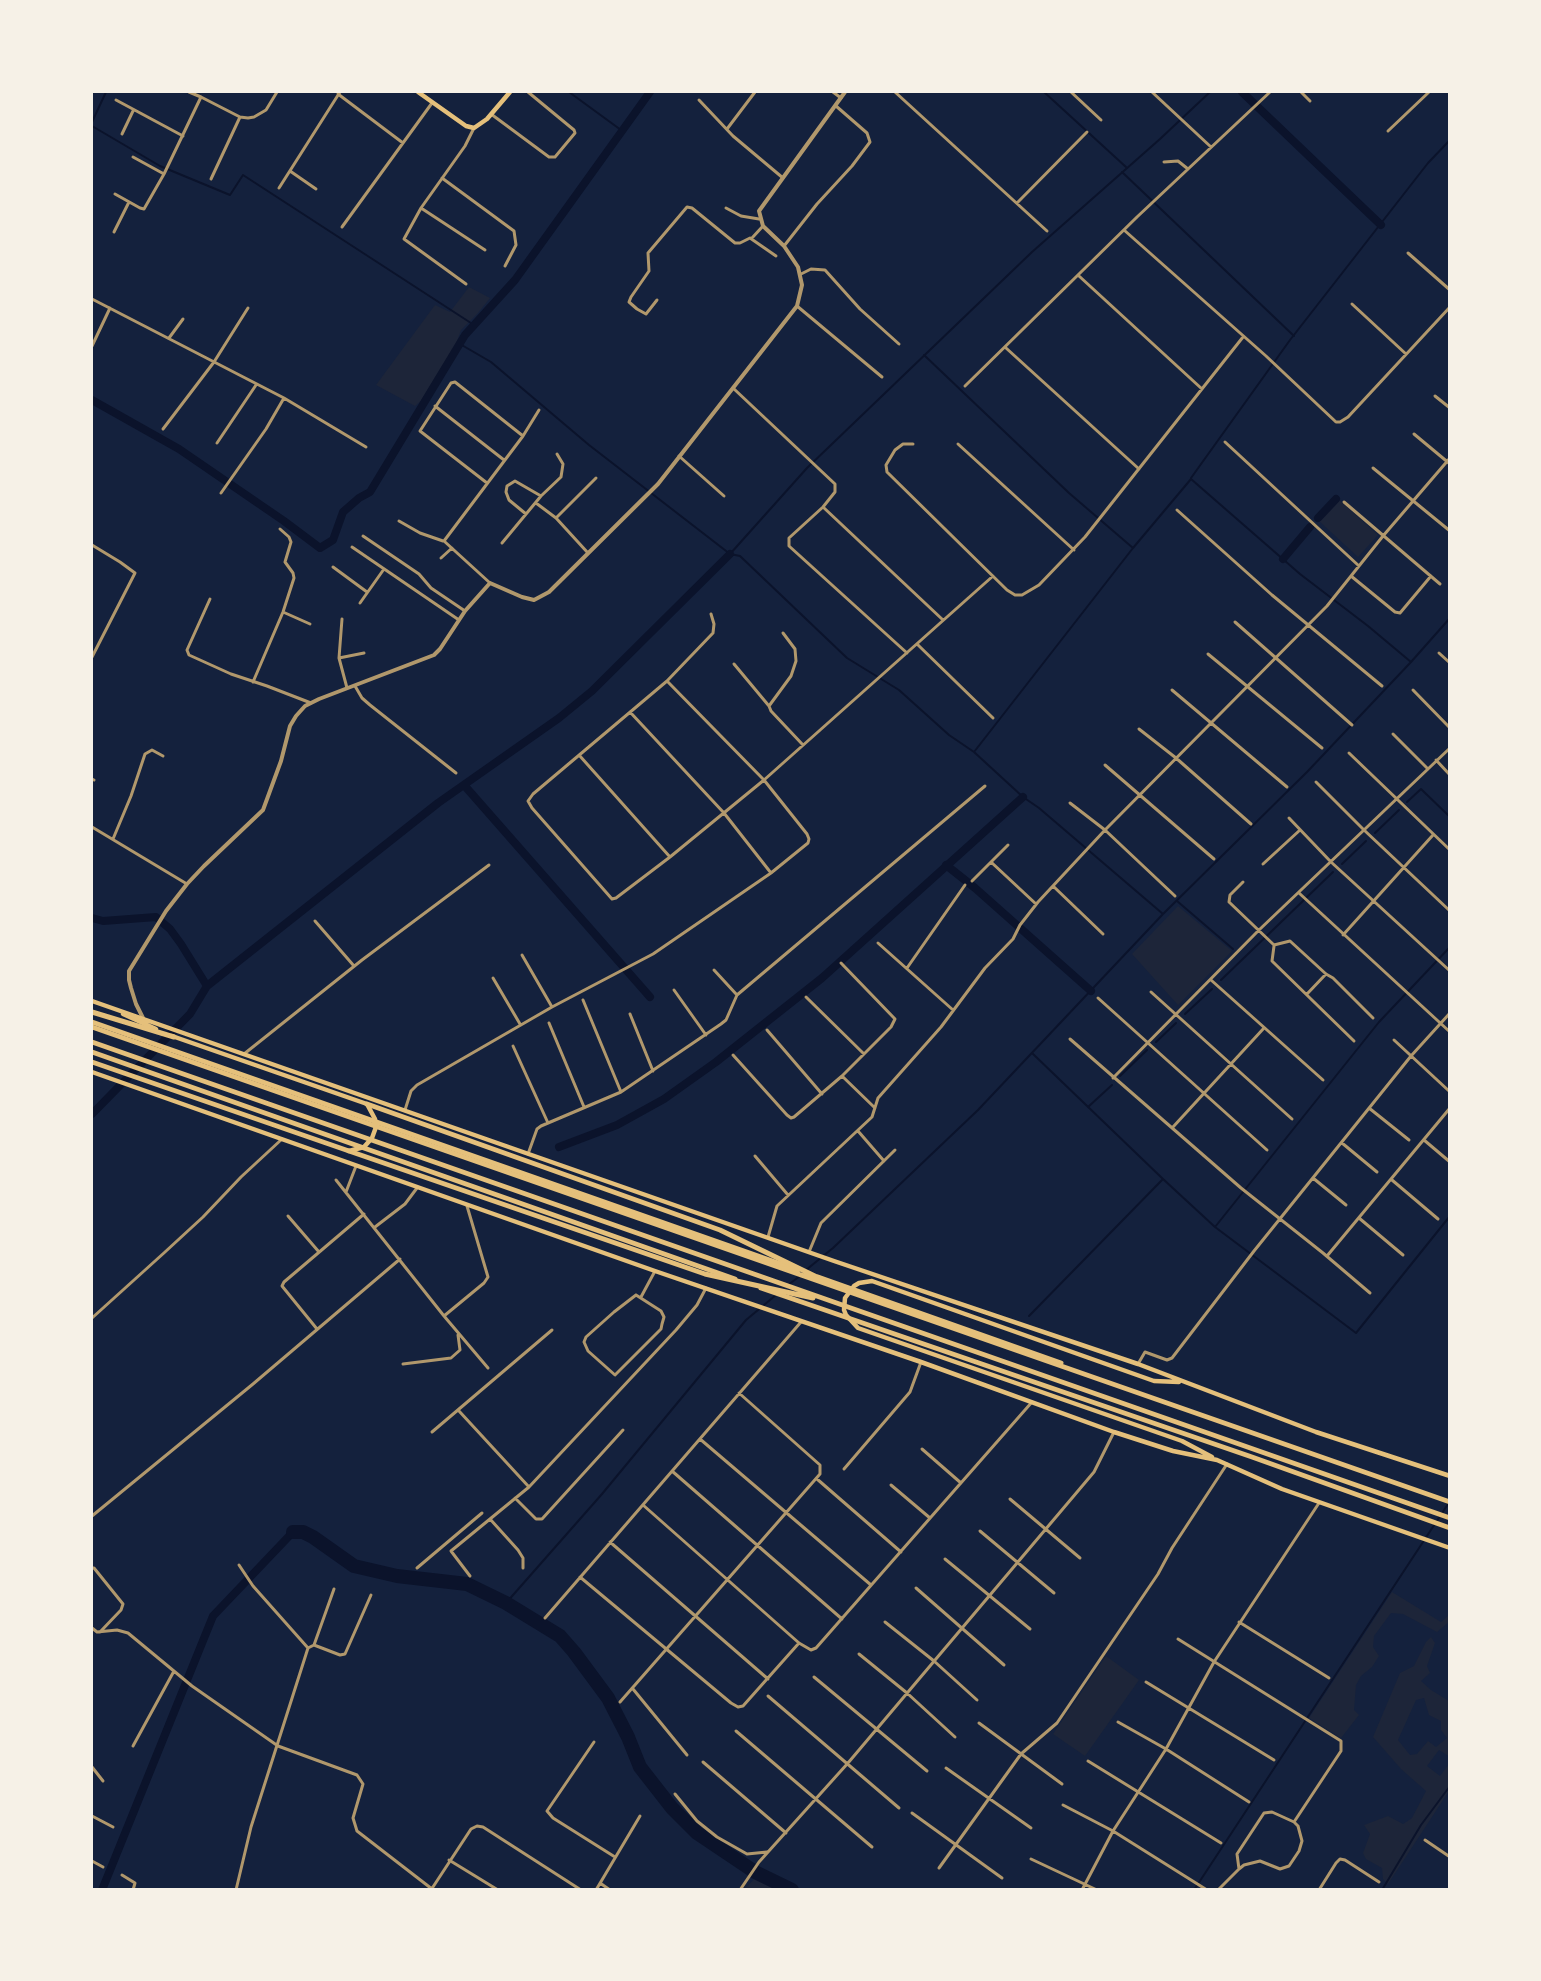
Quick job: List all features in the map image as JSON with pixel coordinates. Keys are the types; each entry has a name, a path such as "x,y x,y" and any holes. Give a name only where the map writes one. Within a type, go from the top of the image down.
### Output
{"highway":[{"path":"92,1012 157,1028 174,1037"},
{"path":"92,1024 815,1276 1449,1502"},
{"path":"92,1024 1449,1502"},
{"path":"92,1042 1449,1518"},
{"path":"92,1052 1449,1528"},
{"path":"367,1104 726,1232 839,1288"},
{"path":"349,1151 705,1274 834,1303"}],"main road":[{"path":"418,92 466,126 474,128 491,114 510,92"},
{"path":"92,1001 143,1018 157,1028"},
{"path":"115,1009 130,1018 157,1028 188,1034 834,1261 1138,1364 1316,1432 1448,1475"},
{"path":"92,1062 349,1151 364,1147 374,1135 375,1119 367,1104 174,1037"},
{"path":"92,1072 1114,1431 1173,1451 1217,1460"},
{"path":"1185,1383 1154,1381 872,1281 859,1283 848,1293 844,1310 850,1321 858,1328 1182,1441 1217,1460 1282,1488 1449,1548"}],"street":[{"path":"189,92 240,117 254,117 262,113 277,92"},
{"path":"491,114 549,157 555,157 575,133 574,130 528,92"},
{"path":"727,129 755,92"},
{"path":"833,92 841,98"},
{"path":"399,521 420,533 444,542 490,583 534,600 549,592 589,554 658,484 797,306 802,285 801,274 784,246 763,226 759,219 761,207 845,92"},
{"path":"895,92 1047,231"},
{"path":"1071,92 1101,120"},
{"path":"1152,92 1211,147"},
{"path":"965,386 1124,230 1270,92"},
{"path":"1301,92 1310,101"},
{"path":"1388,131 1429,92"},
{"path":"279,188 339,93 403,143"},
{"path":"115,194 144,209 164,174 201,97"},
{"path":"116,100 183,136"},
{"path":"699,100 727,129 783,178"},
{"path":"342,227 432,103"},
{"path":"784,246 870,142 867,133 836,106"},
{"path":"122,134 133,111"},
{"path":"211,179 240,117"},
{"path":"466,284 405,240 422,208 465,146 474,128"},
{"path":"1017,203 1087,132"},
{"path":"133,157 164,174"},
{"path":"1164,162 1178,161 1188,169"},
{"path":"290,171 316,189"},
{"path":"442,178 514,231 516,245 505,266"},
{"path":"114,232 129,202"},
{"path":"422,208 485,250"},
{"path":"657,300 646,314 629,302 649,271 648,253 684,208 692,208 735,243 752,239 763,226"},
{"path":"726,208 748,219 759,219"},
{"path":"1124,230 1266,356 1332,419 1340,422 1348,417 1449,307"},
{"path":"752,239 776,256"},
{"path":"1408,253 1449,290"},
{"path":"801,274 811,269 825,270 860,309 899,344"},
{"path":"1078,276 1202,388"},
{"path":"92,299 284,398 366,447"},
{"path":"1352,304 1406,354"},
{"path":"797,306 882,377"},
{"path":"92,346 110,308"},
{"path":"163,429 214,362 248,308"},
{"path":"169,338 183,319"},
{"path":"913,444 903,444 895,450 886,465 887,472 993,576 1015,595 1022,595 1039,585 1074,550 1244,337"},
{"path":"1006,348 1139,469"},
{"path":"487,483 420,431 451,383 455,382 523,436"},
{"path":"217,443 256,385"},
{"path":"733,388 830,477 837,488 823,507 789,538 789,546 907,653"},
{"path":"1435,396 1449,408"},
{"path":"222,491 266,429 284,398"},
{"path":"435,406 504,460"},
{"path":"444,542 523,436 539,410"},
{"path":"768,1237 777,1206 872,1117 878,1098 941,1027 985,968 1010,943 1036,904 1139,795 1327,606 1412,501 1449,461 1413,434"},
{"path":"1225,442 1359,566"},
{"path":"958,444 1074,550"},
{"path":"502,543 541,496 561,477 563,464 557,454"},
{"path":"679,456 724,496"},
{"path":"1373,468 1449,531"},
{"path":"556,518 596,477"},
{"path":"526,514 509,500 506,492 507,486 515,481 541,496"},
{"path":"1344,502 1440,584"},
{"path":"536,503 556,518 589,554"},
{"path":"823,507 943,620"},
{"path":"1178,510 1308,624 1383,686"},
{"path":"254,682 283,612 294,578 285,562 291,542 280,529"},
{"path":"363,536 419,574 431,588 465,611"},
{"path":"92,545 127,567 135,575 92,657"},
{"path":"352,547 459,620"},
{"path":"441,558 452,548"},
{"path":"333,567 367,592"},
{"path":"360,603 384,569"},
{"path":"711,614 714,624 713,633 667,681 533,794 528,801 608,897 616,898 764,780 993,576"},
{"path":"1351,576 1395,612 1400,613 1431,576"},
{"path":"143,1018 136,1004 128,975 166,911 187,884 263,810 278,770 290,726 296,716 310,703 434,655 441,649 465,611 490,583"},
{"path":"210,599 187,653 231,674 310,703"},
{"path":"283,612 310,624"},
{"path":"342,619 339,658 347,688"},
{"path":"1235,622 1352,725"},
{"path":"769,706 791,676 796,661 795,649 783,633"},
{"path":"917,644 993,718"},
{"path":"1439,652 1449,663"},
{"path":"339,658 364,653"},
{"path":"1208,654 1322,748"},
{"path":"734,664 771,711 803,745"},
{"path":"405,1110 411,1091 417,1085 552,1006 626,969 712,915 806,846 809,839 764,780 667,681"},
{"path":"355,686 362,698 370,705 456,772"},
{"path":"1172,690 1287,787"},
{"path":"1413,690 1449,728"},
{"path":"630,712 724,813 771,873"},
{"path":"1139,729 1176,758 1251,825"},
{"path":"1393,734 1428,769"},
{"path":"1113,1078 1259,930 1449,748"},
{"path":"113,839 145,754 152,750 163,756"},
{"path":"1349,753 1449,850"},
{"path":"579,755 670,857"},
{"path":"1436,760 1449,775"},
{"path":"1105,765 1214,859"},
{"path":"1316,782 1449,911"},
{"path":"528,1154 537,1129 621,1092 726,1020 737,995 985,786"},
{"path":"1070,803 1105,830 1175,896"},
{"path":"1289,818 1331,862 1449,972"},
{"path":"92,827 187,884"},
{"path":"1263,864 1300,830"},
{"path":"1343,935 1434,835"},
{"path":"972,881 1008,845"},
{"path":"990,862 1036,904"},
{"path":"244,1054 354,966 489,865"},
{"path":"1243,882 1228,899 1274,945"},
{"path":"907,968 966,885"},
{"path":"1053,886 1103,934"},
{"path":"1299,893 1449,1032"},
{"path":"315,921 354,966"},
{"path":"1274,945 1290,941 1333,978 1373,1018"},
{"path":"878,943 953,1010"},
{"path":"1274,945 1272,961 1354,1041"},
{"path":"522,955 552,1006"},
{"path":"733,1055 791,1118 822,1094 891,1027 895,1019 841,963"},
{"path":"714,970 737,995"},
{"path":"1306,995 1326,974"},
{"path":"493,978 520,1024"},
{"path":"1211,980 1323,1080"},
{"path":"674,990 706,1035"},
{"path":"1151,992 1292,1119"},
{"path":"806,997 864,1054"},
{"path":"1098,998 1267,1150"},
{"path":"583,1000 621,1092"},
{"path":"630,1014 653,1071"},
{"path":"1138,1364 1145,1352 1167,1360 1172,1358 1341,1142 1411,1056 1449,1014"},
{"path":"549,1023 585,1108"},
{"path":"1173,1127 1264,1028"},
{"path":"767,1030 822,1094"},
{"path":"1070,1039 1240,1188 1370,1293"},
{"path":"1394,1040 1449,1091"},
{"path":"513,1046 548,1124"},
{"path":"842,1076 875,1108"},
{"path":"1369,1108 1409,1140"},
{"path":"1327,1256 1392,1180 1449,1108"},
{"path":"858,1131 884,1161"},
{"path":"92,1318 180,1238 241,1176 282,1139"},
{"path":"1424,1140 1449,1162"},
{"path":"1341,1142 1377,1172"},
{"path":"811,1253 819,1225 896,1150"},
{"path":"755,1156 788,1195"},
{"path":"346,1192 356,1166"},
{"path":"1313,1178 1346,1205"},
{"path":"336,1180 488,1368"},
{"path":"1392,1180 1438,1219"},
{"path":"375,1227 405,1204 418,1188"},
{"path":"444,1316 488,1277 467,1205"},
{"path":"317,1329 282,1286 364,1214"},
{"path":"288,1216 320,1252"},
{"path":"1359,1218 1403,1255"},
{"path":"92,1516 400,1259"},
{"path":"641,1297 655,1271"},
{"path":"470,1576 451,1551 529,1487 676,1330 697,1305 706,1288"},
{"path":"633,1296 641,1297 661,1311 664,1317 663,1323 661,1329 615,1375 588,1351 584,1342 593,1331 633,1296"},
{"path":"545,1618 801,1321"},
{"path":"432,1432 552,1330"},
{"path":"403,1364 451,1358 460,1350 457,1332"},
{"path":"844,1469 910,1392 921,1362"},
{"path":"620,1702 820,1474 820,1465 739,1393"},
{"path":"643,1505 727,1581 799,1643 811,1650 816,1648 842,1619 1032,1402"},
{"path":"459,1410 529,1487"},
{"path":"515,1497 536,1519 542,1519 623,1430"},
{"path":"740,1890 759,1862 848,1763 1094,1472 1114,1431"},
{"path":"700,1438 871,1585"},
{"path":"922,1449 961,1483"},
{"path":"939,1868 1021,1754 1057,1723 1158,1574 1172,1548 1227,1464"},
{"path":"672,1471 842,1619"},
{"path":"817,1479 901,1552"},
{"path":"891,1485 930,1518"},
{"path":"1010,1499 1080,1558"},
{"path":"1082,1890 1113,1831 1166,1749 1214,1662 1320,1502"},
{"path":"417,1568 482,1513"},
{"path":"490,1519 519,1550 523,1558 523,1568"},
{"path":"980,1531 1054,1593"},
{"path":"454,1537 460,1545"},
{"path":"610,1542 768,1680"},
{"path":"945,1559 1030,1629"},
{"path":"239,1565 253,1586 308,1648"},
{"path":"92,1568 123,1604 121,1610 100,1632"},
{"path":"580,1577 738,1707 743,1706 768,1680 799,1643"},
{"path":"916,1588 1004,1665"},
{"path":"236,1890 251,1827 308,1648 314,1645 334,1589"},
{"path":"314,1645 340,1655 345,1654 371,1595"},
{"path":"885,1622 934,1661 977,1700"},
{"path":"1239,1622 1329,1678"},
{"path":"92,1628 100,1632 123,1630 192,1686 278,1746 357,1775 363,1784 353,1818 357,1831 432,1889 471,1829 477,1826 483,1827 581,1890"},
{"path":"1178,1639 1337,1737 1342,1746 1341,1751 1294,1822"},
{"path":"858,1654 907,1693 955,1737"},
{"path":"133,1746 174,1671"},
{"path":"814,1677 927,1771"},
{"path":"1146,1682 1275,1760"},
{"path":"633,1689 687,1755"},
{"path":"768,1696 899,1808"},
{"path":"1118,1722 1166,1749 1249,1802"},
{"path":"979,1723 1062,1784"},
{"path":"736,1731 872,1847"},
{"path":"594,1742 547,1811 553,1818 615,1857"},
{"path":"1089,1761 1221,1843"},
{"path":"703,1762 786,1834"},
{"path":"92,1767 104,1781"},
{"path":"946,1768 1030,1828"},
{"path":"675,1794 697,1821 717,1837 747,1854 768,1852"},
{"path":"1063,1805 1113,1831 1207,1890"},
{"path":"1218,1890 1244,1865 1260,1861 1280,1869 1289,1866 1299,1851 1302,1841 1300,1831 1294,1822 1272,1812 1264,1813 1237,1854 1239,1869"},
{"path":"912,1813 1002,1878"},
{"path":"92,1816 114,1827"},
{"path":"596,1890 640,1816"},
{"path":"1425,1840 1449,1857"},
{"path":"1031,1859 1097,1890"},
{"path":"1319,1890 1341,1859 1379,1882"},
{"path":"449,1860 498,1890"},
{"path":"92,1861 104,1867"},
{"path":"122,1875 135,1883 133,1890"},
{"path":"600,1883 610,1890"}],"shaded area":[{"path":"469,287 490,298 461,330 456,344 421,401 415,406 376,385 435,305 450,312"},
{"path":"1338,499 1378,535 1358,557 1319,521"},
{"path":"1178,906 1232,951 1178,1005 1132,954"},
{"path":"1392,1592 1441,1622 1449,1615 1449,1622 1437,1632 1403,1614 1391,1613 1374,1636 1373,1647 1379,1656 1356,1685 1354,1710 1359,1715 1341,1738 1309,1718"},
{"path":"1431,1637 1435,1643 1427,1666 1430,1673 1421,1681 1449,1701 1450,1757 1439,1750 1427,1766 1440,1776 1449,1764 1449,1791 1388,1884 1383,1879 1382,1868 1366,1859 1363,1853 1370,1834 1364,1825 1388,1816 1403,1824 1412,1818 1426,1791 1401,1769 1373,1737 1400,1673 1414,1666","holes":["1424,1698 1429,1715 1441,1721 1441,1730 1447,1738 1436,1747 1428,1741 1417,1754 1410,1755 1398,1740 1416,1700"]},
{"path":"1106,1656 1139,1680 1085,1756 1053,1734"},
{"path":"755,1878 787,1889 745,1889"}],"waterway":[{"path":"92,122 106,92"},
{"path":"569,92 621,130"},
{"path":"92,400 179,449 320,548 333,540 343,512 370,492 465,335 515,280 650,92"},
{"path":"1044,92 1126,167"},
{"path":"730,554 807,468 1032,252 1210,92"},
{"path":"1242,92 1381,225"},
{"path":"92,126 160,166 230,195 243,175 474,325"},
{"path":"1191,478 1290,340 1428,163 1450,140"},
{"path":"1122,172 1294,336"},
{"path":"460,344 491,362 589,445 730,554 740,556 847,658 899,690 949,735 974,752 1023,797 1039,808 1163,914"},
{"path":"924,355 1069,493 1133,548"},
{"path":"974,752 1133,548 1191,479 1300,574 1411,662"},
{"path":"1318,518 1336,499"},
{"path":"1283,559 1310,527"},
{"path":"92,1114 190,1014 207,986 438,803 559,718 592,691 730,554"},
{"path":"806,1270 833,1248 978,1110 1163,914 1307,772 1450,618"},
{"path":"464,785 650,997"},
{"path":"1407,802 1421,789 1450,817"},
{"path":"559,1147 617,1125 664,1099 716,1062 822,978 1023,797"},
{"path":"1375,833 1399,810"},
{"path":"1342,864 1366,841"},
{"path":"946,865 1091,991"},
{"path":"1221,980 1333,872"},
{"path":"1177,901 1233,949"},
{"path":"92,918 103,921 156,917 170,929 207,986"},
{"path":"1215,1227 1379,1022 1450,947"},
{"path":"1185,1014 1212,989"},
{"path":"1156,1042 1176,1023"},
{"path":"1120,1076 1147,1050"},
{"path":"1032,1053 1215,1227 1356,1333 1450,1216"},
{"path":"1088,1107 1112,1085"},
{"path":"1029,1316 1163,1179"},
{"path":"788,1285 800,1276"},
{"path":"506,1603 602,1494 746,1320 776,1295"},
{"path":"1194,1890 1448,1504"},
{"path":"102,1890 213,1616 293,1532"},
{"path":"293,1532 303,1532 313,1537 354,1566 397,1576 467,1584 506,1603 560,1636 608,1698 640,1767 672,1808 697,1833 755,1872 792,1890"},
{"path":"1382,1890 1421,1825 1450,1786"}]}
